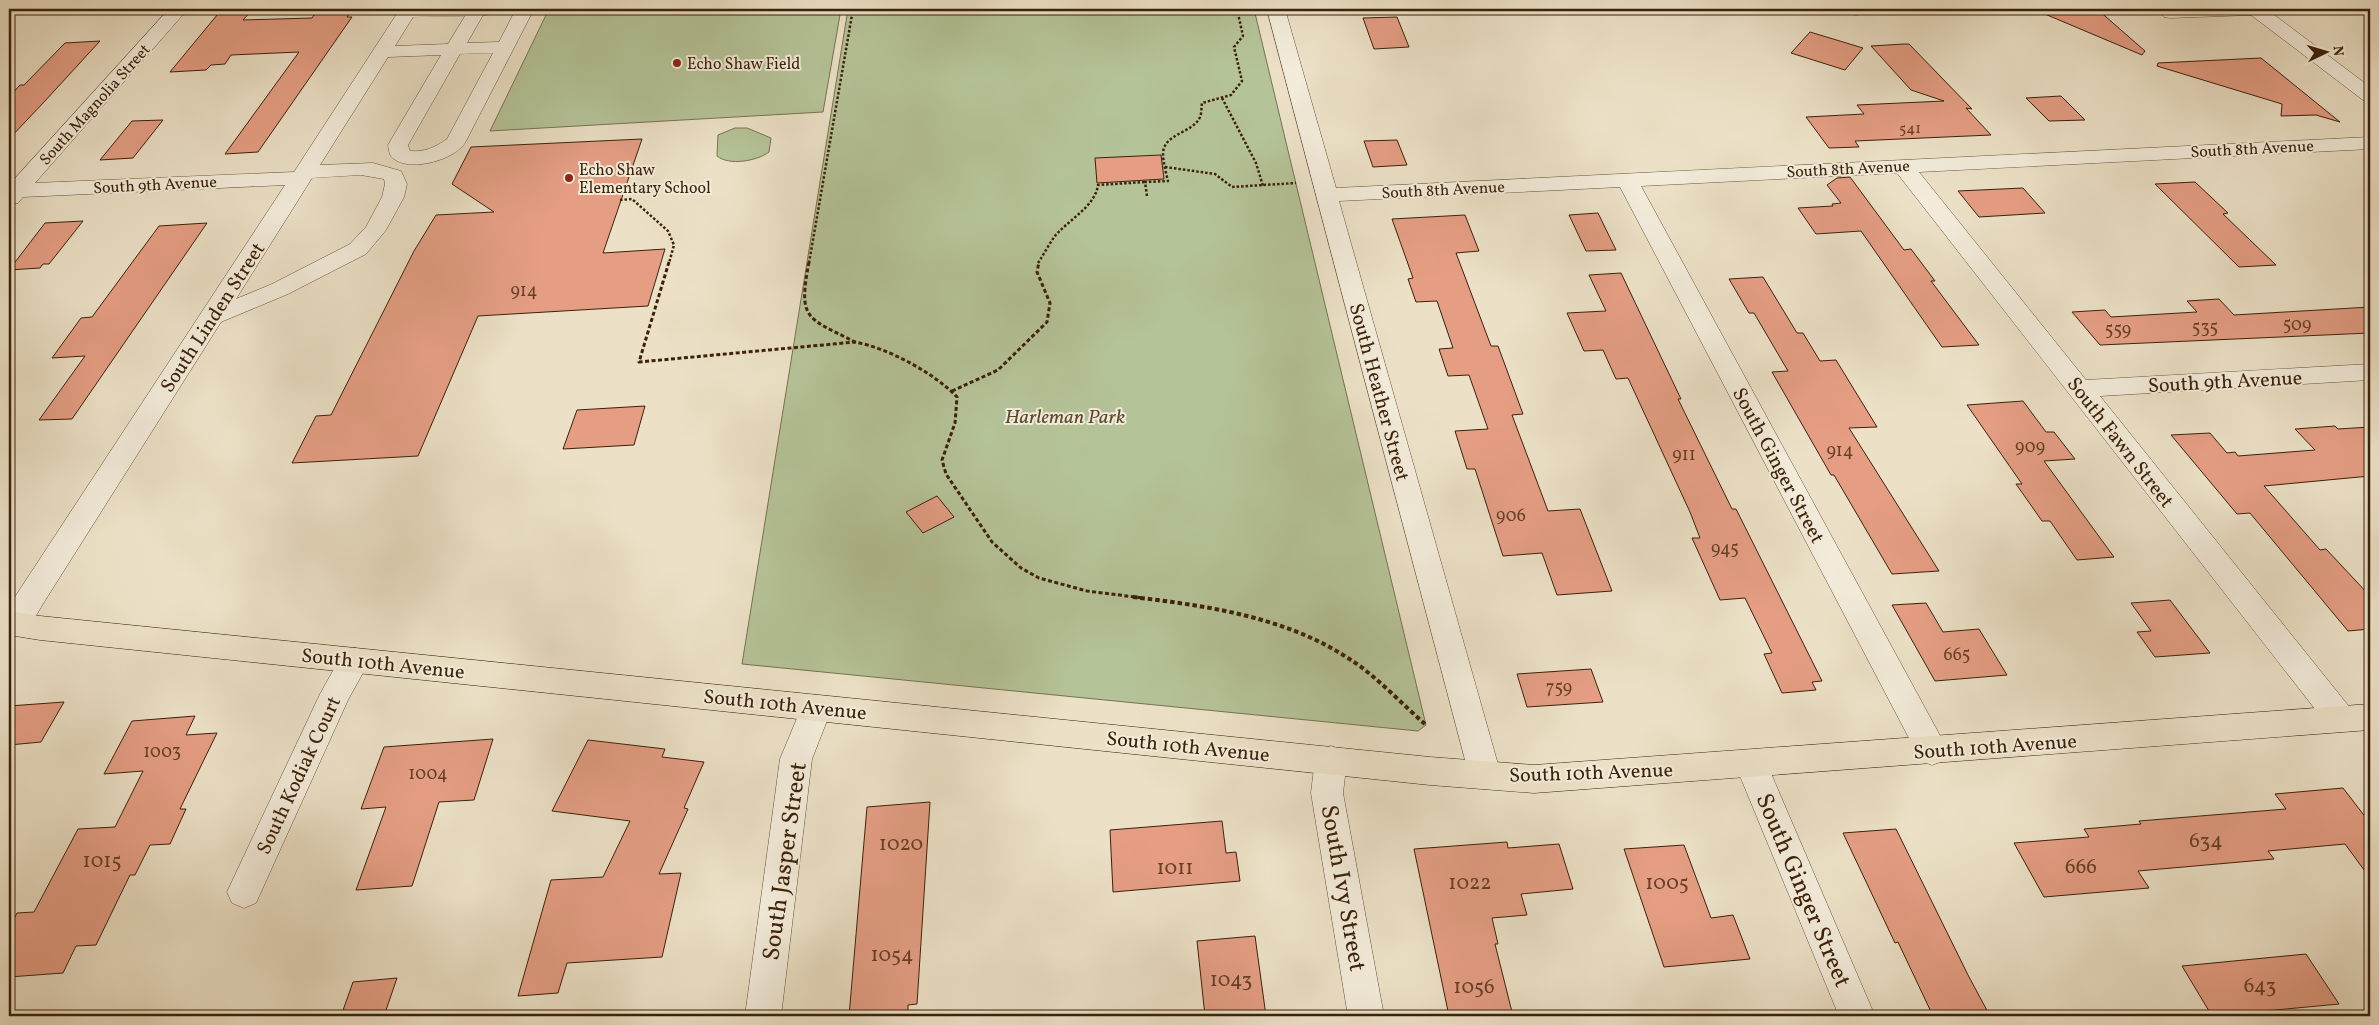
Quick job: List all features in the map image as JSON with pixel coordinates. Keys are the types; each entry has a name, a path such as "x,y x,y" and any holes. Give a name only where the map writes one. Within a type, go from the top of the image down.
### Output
{"main road":[{"name":"South 10th Avenue","path":"11,623 40,628 816,708 1534,779 2362,718"}],"street":[{"name":"South Magnolia Street","path":"12,193 179,9"},
{"path":"408,10 499,9"},
{"path":"477,10 398,145 400,154 406,157 423,158 433,156 455,143 525,9"},
{"name":"South Heather Street","path":"1276,9 1485,775"},
{"path":"2256,9 2370,96"},
{"path":"2170,13 2262,9"},
{"name":"South Linden Street","path":"11,623 36,591 408,10"},
{"path":"381,52 505,47"},
{"name":"South 8th Avenue","path":"1324,188 1626,180 2370,142"},
{"name":"South Fawn Street","path":"1903,166 2079,389 2362,718"},
{"name":"South 9th Avenue","path":"12,193 383,171 394,175 396,184 393,197 383,217 358,249 280,289 212,317"},
{"name":"South Ginger Street","path":"1626,180 1932,751"},
{"name":"South 9th Avenue","path":"2079,389 2370,372"},
{"name":"South Kodiak Court","path":"244,892 335,694 355,660"},
{"name":"South Jasper Street","path":"763,1016 796,759 816,708"},
{"name":"South Ivy Street","path":"1331,760 1327,793 1366,1016"},
{"name":"South Ginger Street","path":"1751,764 1858,1016"}],"path":[{"path":"853,9 805,283 804,310 815,322 854,342"},
{"path":"952,391 998,370 1047,322 1050,303 1037,272 1038,263 1055,236 1091,201 1097,193 1098,186 1168,181 1163,154 1170,141 1192,127 1200,118 1202,102 1231,95 1242,81 1234,47 1243,36 1237,9"},
{"path":"1222,98 1256,163 1262,186"},
{"path":"1165,167 1215,174 1232,187 1324,188"},
{"path":"1145,182 1147,196"},
{"path":"620,200 632,200 661,222 673,237 674,245 640,362 854,342 866,344 930,373 957,397 957,412 942,460 946,474 992,542 1021,568 1039,578 1087,591 1228,610 1306,635 1352,660 1426,725"}],"green space":[{"name":"Echo Shaw Field","path":"558,9 841,9 823,112 490,131 546,15"},
{"name":"Harleman Park","path":"848,9 1254,9 1426,725 1418,731 742,664"},
{"path":"735,128 747,128 771,138 769,152 758,158 736,162 717,156 718,135"}],"building":[{"path":"222,9 253,9 243,20 312,18 318,9 353,9 347,17 352,17 258,152 225,154 299,52 231,55 225,64 211,65 206,70 170,72"},
{"path":"2033,9 2097,9 2145,51 2142,55"},
{"path":"1397,17 1409,47 1374,49 1363,18"},
{"path":"1810,32 1863,48 1845,70 1791,53"},
{"path":"100,41 9,139 9,97 20,85 24,85 65,43"},
{"path":"1909,44 1972,109 1966,108 1991,135 1855,141 1859,147 1829,148 1806,117 1864,114 1857,105 1944,101 1911,90 1871,46"},
{"path":"2261,58 2340,122 2316,115 2281,116 2282,104 2157,66 2158,63"},
{"path":"2061,96 2085,120 2049,121 2026,98"},
{"path":"163,120 133,158 100,160 132,121"},
{"path":"642,139 603,253 665,249 648,306 478,316 418,456 292,463 316,416 331,415 414,251 436,215 494,212 452,184 471,147"},
{"path":"1397,140 1407,165 1373,167 1364,141"},
{"path":"1161,155 1164,179 1097,183 1095,158"},
{"path":"1850,177 1904,250 1911,249 1935,281 1931,281 1979,345 1942,347 1861,231 1816,234 1798,208 1833,206 1832,204 1841,203 1827,185 1837,178"},
{"path":"2195,182 2228,213 2223,214 2276,265 2239,267 2155,184"},
{"path":"2023,188 2045,213 1979,217 1958,191"},
{"path":"1598,213 1616,250 1586,251 1569,215"},
{"path":"1465,215 1479,251 1456,253 1491,346 1498,346 1523,414 1512,415 1548,511 1580,509 1612,591 1557,595 1542,553 1503,556 1475,469 1467,469 1455,431 1488,429 1469,375 1448,376 1439,349 1453,348 1437,301 1416,302 1408,279 1413,278 1392,219"},
{"path":"83,221 49,264 43,264 40,268 9,270 45,223"},
{"path":"207,223 72,419 39,420 85,356 52,358 81,318 92,317 159,226"},
{"path":"1621,273 1681,399 1678,399 1732,509 1736,509 1822,681 1812,682 1816,690 1782,693 1764,654 1772,653 1745,598 1720,600 1692,538 1700,538 1690,512 1628,378 1616,379 1603,350 1584,351 1567,313 1606,311 1589,275"},
{"path":"1763,277 1797,333 1803,333 1820,361 1836,360 1877,427 1849,428 1939,571 1892,574 1834,475 1831,475 1772,372 1788,371 1754,313 1749,313 1729,279"},
{"path":"2219,299 2234,315 2370,307 2370,333 2100,345 2072,312 2105,310 2111,317 2197,312 2187,301"},
{"path":"2023,401 2046,432 2054,432 2075,459 2044,461 2114,557 2077,560 2050,521 2042,521 2016,484 2022,484 1967,405"},
{"path":"645,406 634,445 563,449 577,410"},
{"path":"2335,426 2338,429 2370,427 2370,476 2264,486 2320,550 2326,549 2370,596 2370,629 2348,631 2250,513 2237,514 2171,435 2210,433 2227,453 2235,452 2238,456 2315,450 2295,429"},
{"path":"937,496 954,517 923,533 906,512"},
{"path":"2170,600 2210,653 2155,657 2137,632 2151,631 2131,603"},
{"path":"1926,603 1943,632 1979,629 2007,675 1935,681 1892,605"},
{"path":"1591,669 1603,702 1527,707 1517,674"},
{"path":"64,702 41,742 9,745 9,706"},
{"path":"195,716 186,735 217,733 180,809 186,809 170,844 150,845 135,875 130,875 96,945 76,946 63,973 9,977 9,928 17,913 34,912 78,829 115,827 143,771 104,774 132,721"},
{"path":"493,739 474,800 439,802 412,886 356,890 386,807 361,809 384,747"},
{"path":"588,740 665,749 662,757 704,762 684,808 688,809 659,874 681,873 662,957 567,963 558,993 518,996 551,880 603,877 630,821 552,811"},
{"path":"2343,788 2370,823 2370,878 2345,844 2268,851 2274,859 2138,871 2149,888 2044,897 2014,843 2089,837 2084,829 2141,824 2139,821 2286,809 2275,794"},
{"path":"930,802 917,1004 908,1005 908,1016 849,1016 867,807"},
{"path":"1222,821 1226,853 1236,852 1240,881 1113,892 1110,830"},
{"path":"1896,829 1990,1016 1933,1016 1898,942 1895,943 1843,833"},
{"path":"1507,842 1508,848 1559,844 1573,889 1521,894 1527,915 1492,918 1498,944 1495,944 1513,1016 1449,1016 1414,849"},
{"path":"1684,845 1711,918 1733,915 1750,959 1664,967 1624,849"},
{"path":"1255,936 1266,1016 1205,1016 1197,941"},
{"path":"2306,954 2339,1004 2212,1016 2182,966"},
{"path":"397,978 384,1016 341,1016 353,982"}],"place":[{"name":"Echo Shaw Field","path":"677,63"},
{"name":"Echo Shaw Elementary School","path":"569,178"}]}
